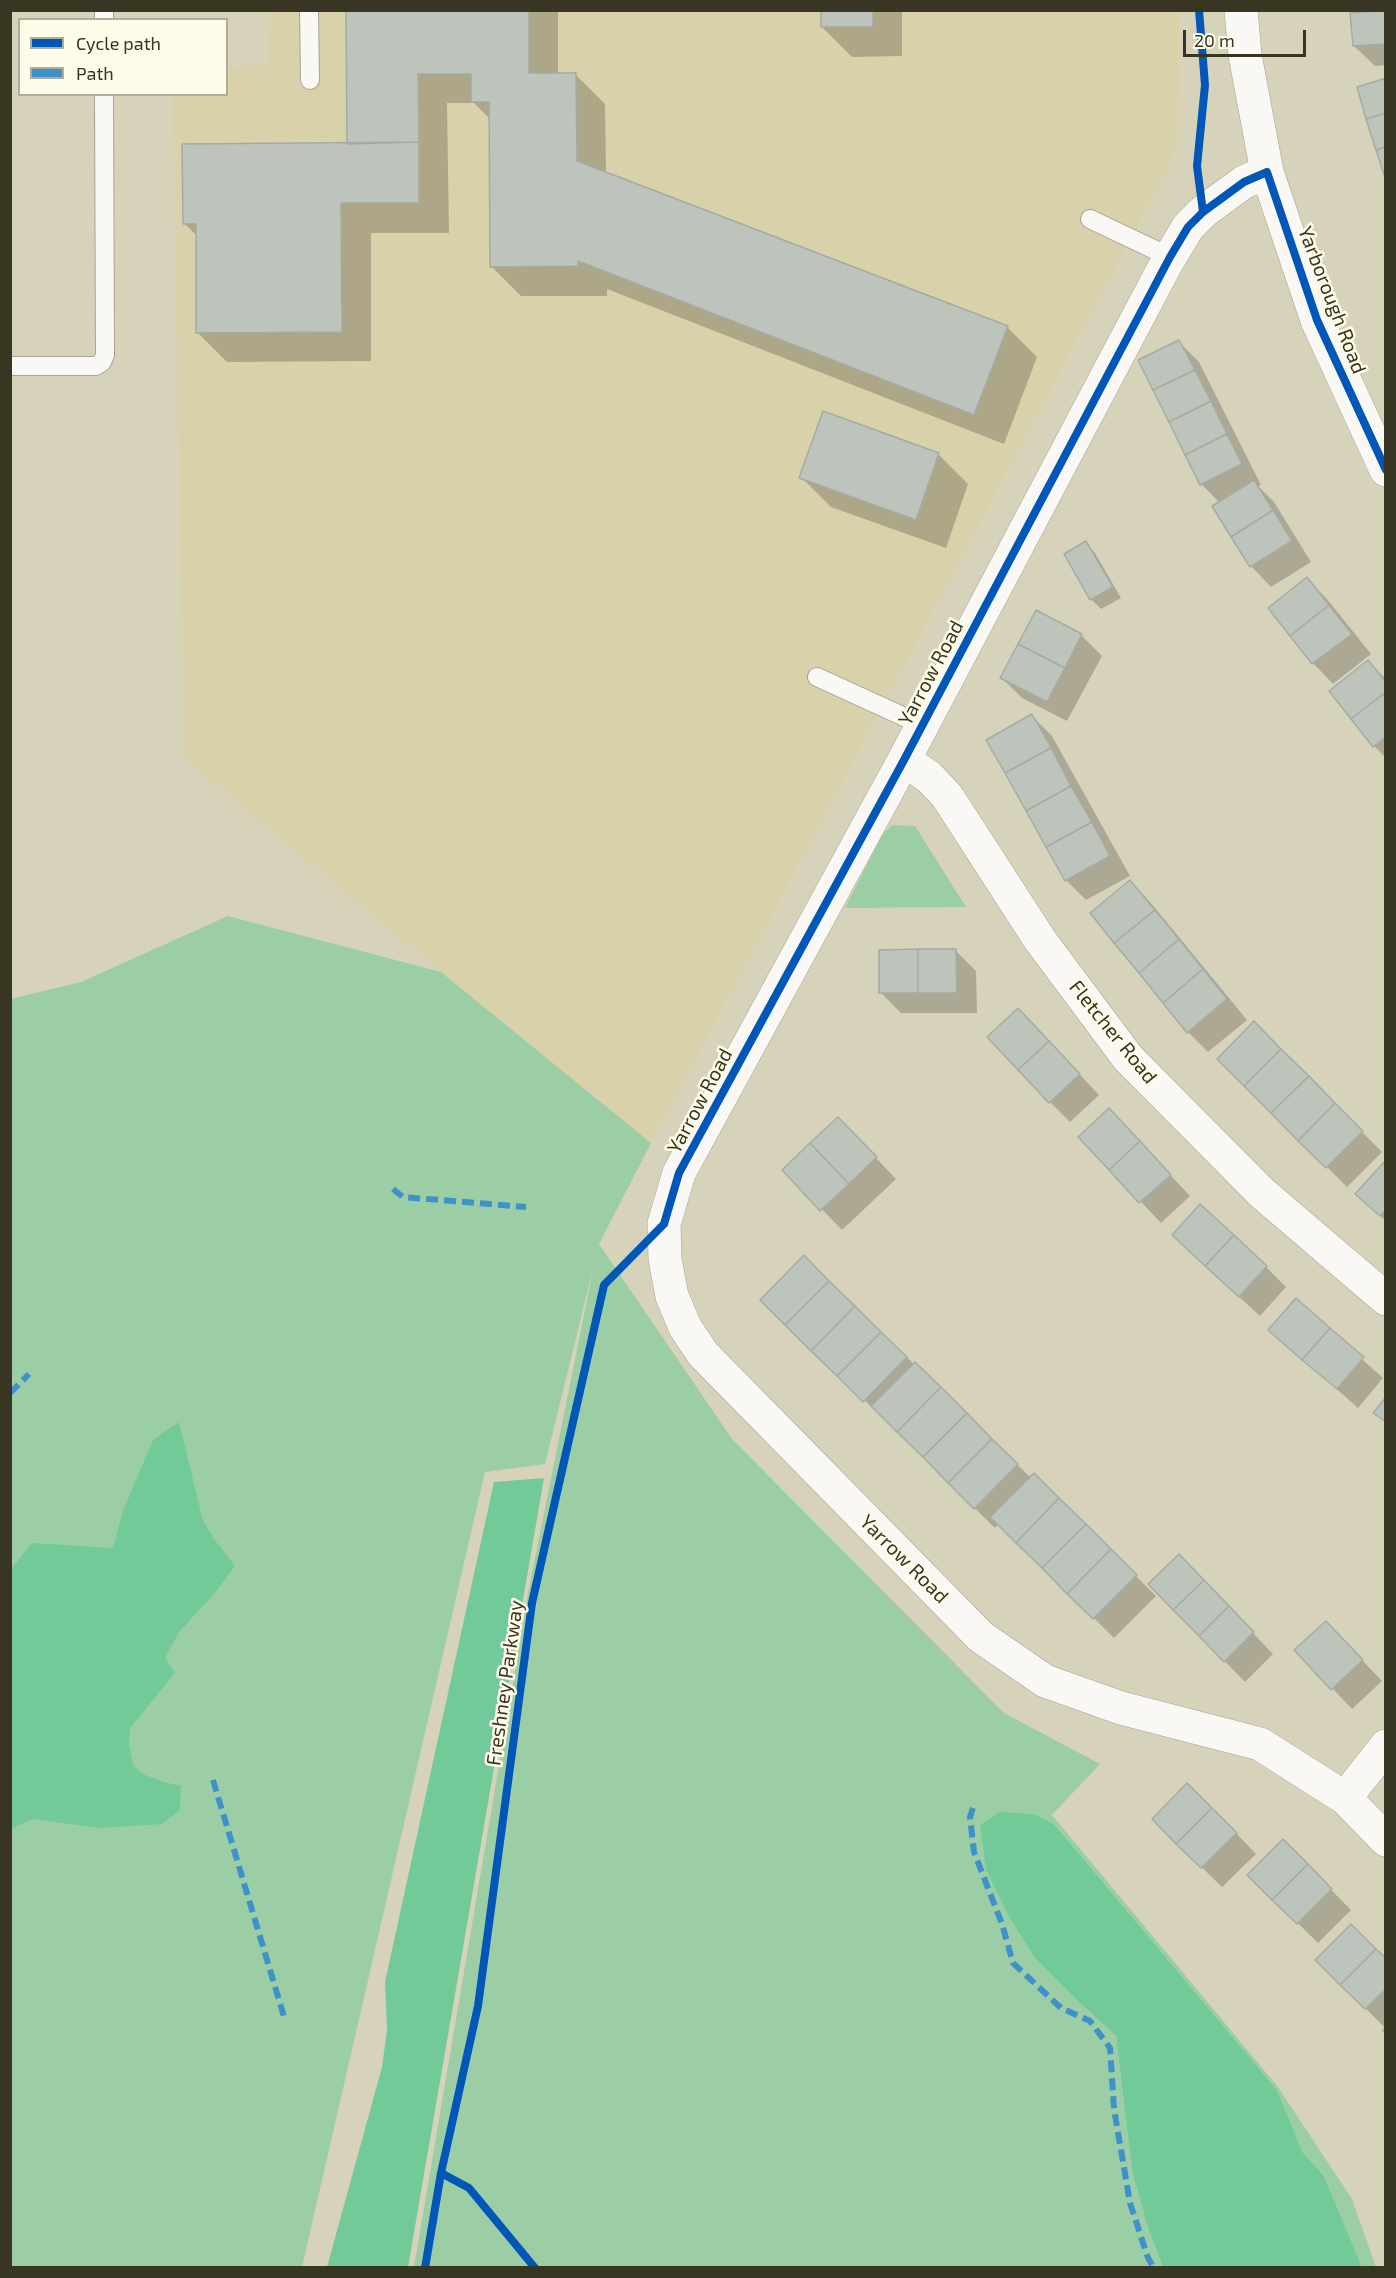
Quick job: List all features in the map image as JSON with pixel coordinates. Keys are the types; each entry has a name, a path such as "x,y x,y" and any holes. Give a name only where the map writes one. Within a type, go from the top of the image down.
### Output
{"street":[{"name":"Yarborough Road","path":"1241,10 1245,56 1267,172 1317,320 1386,470"},
{"name":"Yarrow Road","path":"1267,172 1244,182 1203,212 1188,227 1170,257 904,759 679,1173 664,1224 664,1259 672,1296 685,1327 703,1354 981,1637 1045,1681 1121,1708 1260,1744 1345,1798 1386,1840"},
{"name":"Fletcher Road","path":"904,759 929,777 947,796 1040,940 1128,1058 1262,1193 1386,1299"},
{"path":"1345,1798 1386,1746"}],"lane":[{"path":"309,10 310,80"},
{"path":"10,366 96,366 102,362 105,355 104,96"},
{"path":"1089,219 1170,257"},
{"path":"818,677 922,724"}],"shaded area":[{"path":"270,11 1179,11 1178,140 1165,174 651,1143 184,758 173,96 228,96 228,68 269,65"}],"green space":[{"path":"892,825 915,826 966,907 845,908 882,835"},
{"path":"228,916 441,972 651,1143 599,1244 732,1439 1004,1713 1100,1764 1052,1815 1278,2087 1352,2199 1376,2267 1362,2267 1324,2176 1303,2153 1277,2090 1054,1824 986,1870 1009,1917 1034,1957 1116,2036 1132,2171 1148,2228 1163,2267 414,2267 529,1588 594,1265 545,1464 485,1472 302,2267 11,2267 10,999 81,982"},
{"path":"179,1422 203,1521 235,1566 214,1594 179,1632 165,1658 175,1673 130,1728 129,1744 133,1766 145,1775 181,1786 180,1810 162,1824 100,1828 32,1819 11,1829 11,1569 32,1543 113,1548 123,1511 153,1440"},
{"path":"544,1478 408,2267 327,2267 382,2067 387,2030 385,1982 494,1482"},
{"path":"1000,1812 1033,1814 1054,1824 1277,2090 1303,2153 1324,2176 1362,2267 1163,2267 1148,2228 1132,2171 1116,2036 1034,1957 1009,1917 986,1870 980,1825"}],"building":[{"path":"346,10 529,10 529,73 576,73 577,161 1008,326 974,415 578,261 578,266 490,267 489,102 471,102 471,74 418,74 419,142 347,144"},
{"path":"821,10 873,10 873,27 821,27"},
{"path":"1386,10 1386,44 1353,46 1350,13"},
{"path":"1386,78 1386,113 1366,119 1357,87"},
{"path":"1386,113 1386,147 1376,150 1366,119"},
{"path":"419,142 419,203 341,203 342,332 196,333 196,224 183,224 182,144"},
{"path":"1386,147 1386,181 1376,150"},
{"path":"1179,340 1195,370 1153,390 1138,360"},
{"path":"1195,370 1211,401 1169,422 1153,390"},
{"path":"1211,401 1227,434 1185,455 1169,422"},
{"path":"823,411 939,453 916,520 799,478"},
{"path":"1227,434 1242,464 1200,485 1185,455"},
{"path":"1254,480 1273,510 1231,537 1212,506"},
{"path":"1273,510 1292,541 1250,567 1231,537"},
{"path":"1086,541 1113,587 1090,600 1064,554"},
{"path":"1307,577 1329,605 1290,636 1268,608"},
{"path":"1329,605 1352,634 1312,664 1290,636"},
{"path":"1036,610 1082,634 1065,668 1018,644"},
{"path":"1018,644 1065,668 1047,702 1000,678"},
{"path":"1368,660 1386,682 1386,692 1351,719 1329,691"},
{"path":"1386,692 1386,737 1373,747 1351,719"},
{"path":"1032,714 1051,748 1005,773 986,740"},
{"path":"1051,748 1071,786 1026,811 1005,773"},
{"path":"1071,786 1092,822 1046,847 1026,811"},
{"path":"1092,822 1110,856 1065,881 1046,847"},
{"path":"1130,880 1155,910 1114,943 1090,913"},
{"path":"1155,910 1179,939 1139,973 1114,943"},
{"path":"1179,939 1203,969 1163,1003 1139,973"},
{"path":"918,949 918,993 879,993 879,950"},
{"path":"918,949 956,949 957,993 918,993"},
{"path":"1203,969 1227,999 1187,1033 1163,1003"},
{"path":"1018,1008 1049,1041 1018,1070 987,1037"},
{"path":"1254,1021 1281,1049 1244,1086 1217,1059"},
{"path":"1049,1041 1080,1074 1049,1103 1018,1070"},
{"path":"1281,1049 1309,1076 1271,1113 1244,1086"},
{"path":"1309,1076 1335,1103 1298,1141 1271,1113"},
{"path":"1335,1103 1363,1131 1326,1168 1298,1141"},
{"path":"1109,1108 1140,1141 1109,1170 1078,1137"},
{"path":"838,1117 877,1157 849,1184 810,1143"},
{"path":"1140,1141 1171,1175 1139,1203 1109,1170"},
{"path":"810,1143 849,1184 820,1211 782,1170"},
{"path":"1386,1160 1386,1210 1380,1216 1355,1194"},
{"path":"1200,1204 1234,1235 1205,1266 1172,1235"},
{"path":"1234,1235 1267,1266 1239,1297 1205,1266"},
{"path":"804,1255 829,1281 785,1325 760,1300"},
{"path":"829,1281 855,1306 811,1351 785,1325"},
{"path":"1296,1298 1330,1328 1302,1360 1268,1330"},
{"path":"855,1306 881,1332 837,1376 811,1351"},
{"path":"1330,1328 1364,1357 1337,1389 1302,1360"},
{"path":"881,1332 907,1357 863,1402 837,1376"},
{"path":"915,1362 941,1387 897,1432 871,1406"},
{"path":"941,1387 967,1413 923,1457 897,1432"},
{"path":"1386,1397 1386,1422 1373,1413"},
{"path":"967,1413 992,1439 948,1483 923,1457"},
{"path":"992,1439 1018,1464 974,1509 948,1483"},
{"path":"1034,1473 1059,1498 1016,1543 990,1517"},
{"path":"1059,1498 1086,1524 1042,1568 1016,1543"},
{"path":"1086,1524 1111,1549 1067,1594 1042,1568"},
{"path":"1111,1549 1137,1575 1093,1619 1067,1594"},
{"path":"1179,1554 1204,1580 1173,1610 1148,1584"},
{"path":"1204,1580 1229,1606 1199,1636 1173,1610"},
{"path":"1229,1606 1254,1632 1224,1662 1199,1636"},
{"path":"1326,1621 1363,1660 1331,1690 1294,1650"},
{"path":"1187,1783 1212,1808 1176,1844 1152,1819"},
{"path":"1212,1808 1237,1833 1201,1868 1176,1844"},
{"path":"1283,1839 1308,1864 1272,1900 1247,1875"},
{"path":"1308,1864 1332,1889 1297,1924 1272,1900"},
{"path":"1351,1924 1376,1949 1340,1985 1315,1960"},
{"path":"1376,1949 1386,1958 1386,1989 1365,2009 1340,1985"}],"marked path":[{"path":"393,1189 403,1197 526,1207"},
{"path":"10,1393 29,1374"},
{"path":"213,1780 285,2020"},
{"path":"973,1808 970,1817 974,1852 1002,1924 1013,1963 1061,2008 1090,2021 1110,2048 1114,2109 1130,2203 1148,2258 1154,2268"}],"cycle path":[{"path":"1199,10 1205,85 1197,166 1203,212"},
{"name":"Freshney Parkway","path":"425,2268 441,2173 478,2006 532,1603 604,1285 664,1224 679,1173 904,760 1170,257 1188,227 1203,212 1244,182 1267,172 1317,320 1386,470"},
{"path":"441,2173 469,2188 535,2268"}]}
